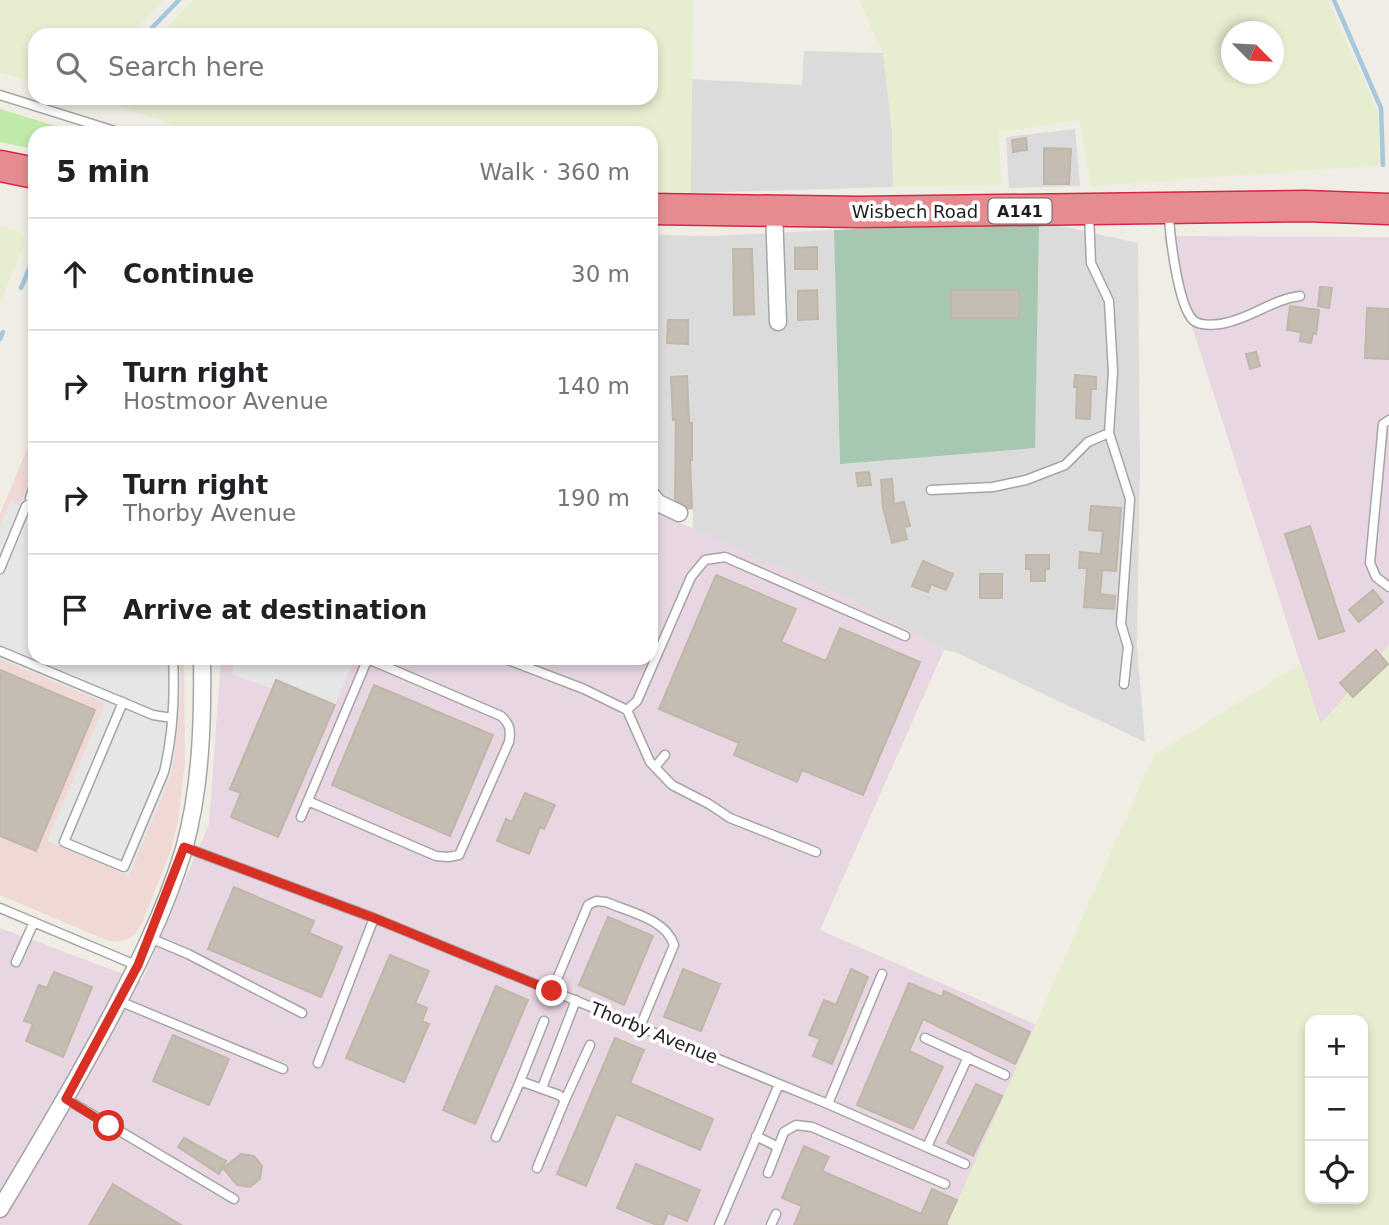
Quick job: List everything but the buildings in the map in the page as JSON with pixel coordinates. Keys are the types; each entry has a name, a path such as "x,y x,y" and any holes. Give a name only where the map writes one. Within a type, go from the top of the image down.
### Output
{"highway":[{"path":"0,166 28,172"},
{"path":"0,186 28,188"},
{"name":"Wisbech Road","path":"658,209 1089,210 1305,206 1389,209"}],"street":[{"path":"774,211 778,322"},
{"path":"658,503 679,513"},
{"path":"0,1209 66,1099 138,965 184,847 194,800 201,738 202,665"}],"lane":[{"path":"0,95 28,104"},
{"path":"32,105 99,126"},
{"path":"1169,209 1170,247 1191,319 1199,324 1227,323 1286,298 1300,296"},
{"path":"1089,210 1091,263 1109,301 1113,372 1108,433 1130,499 1121,624 1128,646 1124,684"},
{"path":"1389,420 1383,424 1370,563 1376,577 1389,586"},
{"path":"931,490 993,487 1026,480 1065,465 1088,442 1108,433"},
{"path":"0,569 28,505"},
{"path":"658,653 691,577 705,560 724,557 905,636"},
{"path":"0,651 28,663"},
{"path":"34,665 153,715 172,719"},
{"path":"123,702 64,842 124,867 164,772 172,719 173,665"},
{"path":"301,817 365,665"},
{"path":"308,801 436,856 448,858 459,855 509,742 509,723 501,716 382,665"},
{"path":"521,665 584,689 627,710 650,762 672,785 730,818 816,852"},
{"path":"627,710 637,701 653,665"},
{"path":"654,767 665,755"},
{"name":"Thorby Avenue","path":"184,847 374,918 828,1104 965,1164"},
{"path":"552,991 588,905 596,901 606,902 663,927 671,935 674,945 640,1027"},
{"path":"0,908 138,965"},
{"path":"318,1063 374,918"},
{"path":"16,962 34,922"},
{"path":"150,938 188,954 302,1013"},
{"path":"828,1104 882,974"},
{"path":"542,1088 576,1000"},
{"path":"119,1001 283,1069"},
{"path":"496,1137 544,1021"},
{"path":"925,1038 1005,1076"},
{"path":"537,1168 590,1045"},
{"path":"927,1147 968,1057"},
{"path":"519,1084 523,1082 542,1088 565,1100"},
{"path":"719,1225 779,1084"},
{"path":"66,1099 234,1199"},
{"path":"768,1173 785,1132 796,1125 812,1127 945,1184"},
{"path":"757,1136 779,1147"},
{"path":"771,1225 776,1214"}],"shaded area":[{"path":"804,51 883,53 892,130 893,187 691,193 686,79 802,85"},
{"path":"1075,129 1080,186 1009,188 1006,137"},
{"path":"1039,221 1138,243 1140,467 1137,645 1145,742 955,652 944,650 844,596 693,529 693,510 675,510 658,497 658,235 713,236 834,230 840,464"},
{"path":"1163,236 1389,237 1389,645 1320,725"},
{"path":"28,447 28,665 184,665 185,762 178,821 171,850 142,923 128,939 117,942 106,940 0,895 0,514"},
{"path":"28,484 28,665 180,665 181,691 170,779 129,876 47,841 105,703 0,659 0,526 10,502 19,505"},
{"path":"658,513 844,596 944,650 820,930 1039,1026 949,1225 0,1225 0,928 142,981 209,824 220,665 658,665"},
{"path":"233,665 352,665 335,705 276,680 272,689 232,674"}],"green space":[{"path":"0,0 164,0 136,28 28,28 28,81 0,72"},
{"path":"193,0 693,0 691,193 658,192 658,126 176,126 119,105 658,105 658,28 167,28"},
{"path":"859,0 1328,0 1382,122 1383,165 1091,186 1079,120 999,132 1001,185 893,187 892,130 883,53"},
{"path":"0,109 55,126 28,126 28,148 0,142"},
{"path":"1039,221 1035,448 840,464 834,230"},
{"path":"0,226 16,230 26,239 0,303"},
{"path":"1389,645 1389,1225 947,1225 1154,755 1301,664 1321,725"}],"waterway":[{"path":"152,28 179,0"},
{"path":"1334,0 1381,108 1383,165"},
{"path":"21,288 28,272"},
{"path":"0,339 3,332"}],"route":[{"path":"109,1126 66,1099 138,965 184,847 374,918 552,991"}]}
